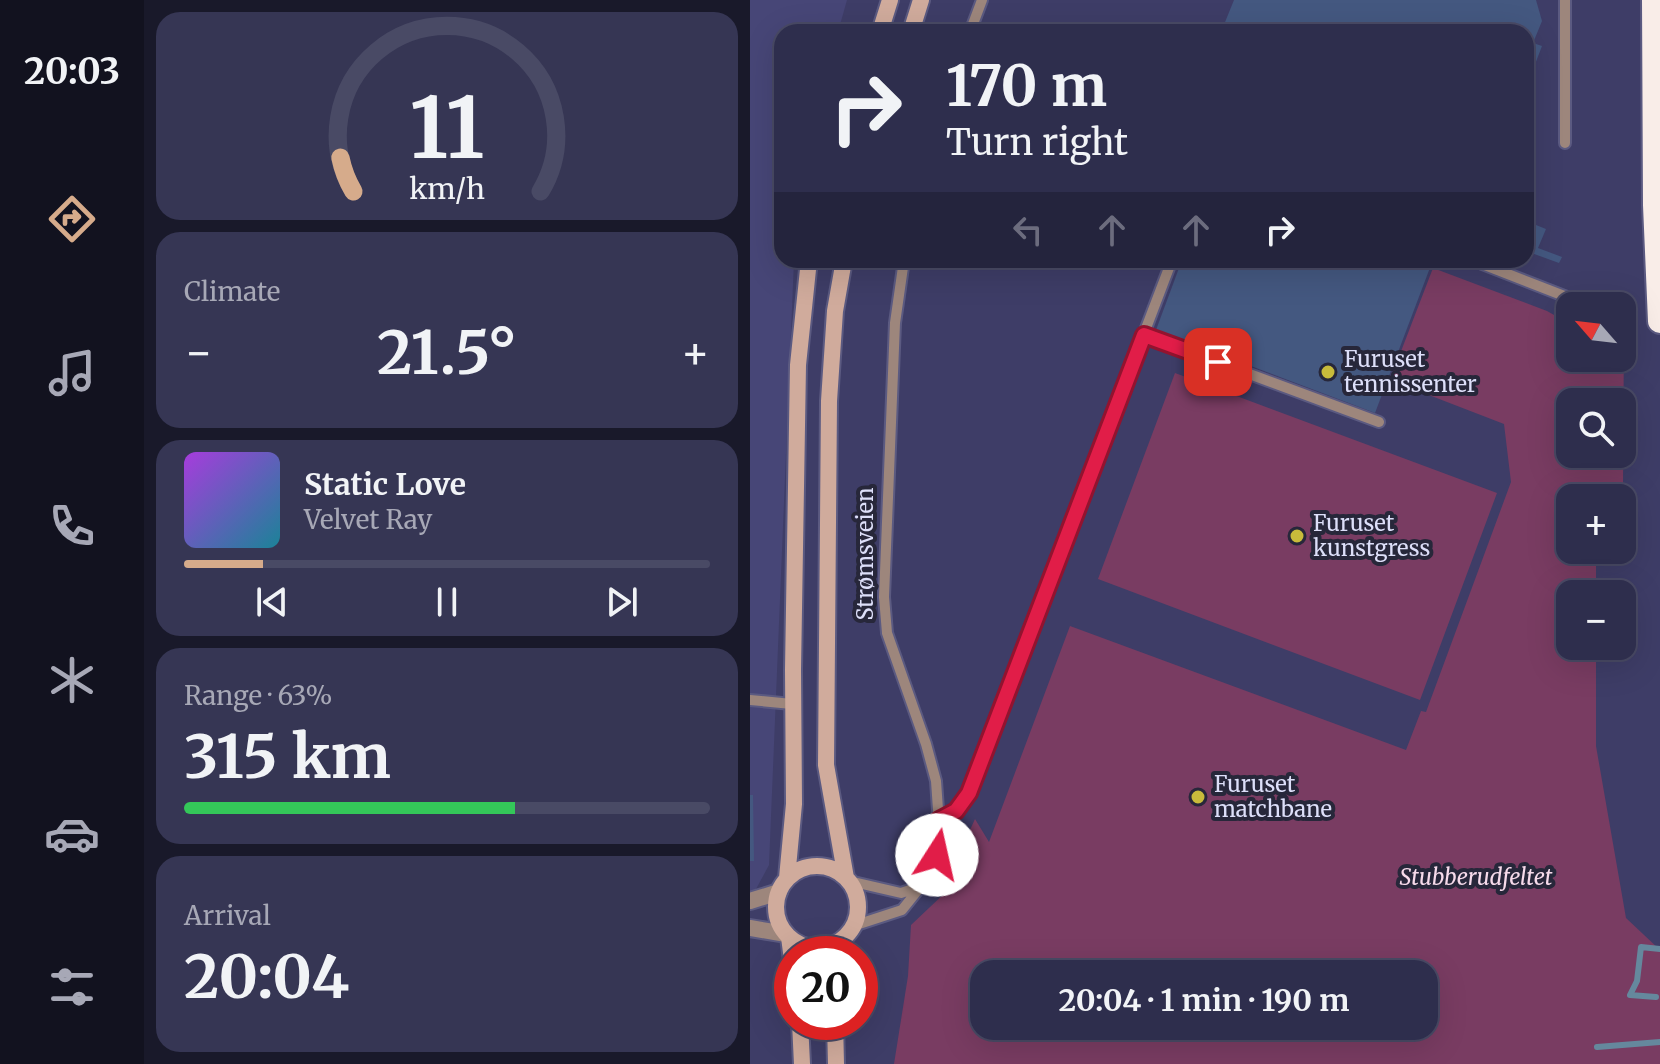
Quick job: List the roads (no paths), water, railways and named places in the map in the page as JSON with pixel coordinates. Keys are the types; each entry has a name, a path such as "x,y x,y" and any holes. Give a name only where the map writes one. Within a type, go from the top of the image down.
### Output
{"highway":[{"path":"1654,0 1655,205 1660,321"}],"main road":[{"path":"882,24 890,0"},
{"path":"914,24 921,0"},
{"path":"787,936 776,914 793,831 798,365 808,268"},
{"name":"Strømsveien","path":"843,268 835,311 829,401 826,765 828,794 848,880"},
{"path":"783,885 796,872 816,866 827,867 848,880 858,903 850,936"},
{"path":"842,936 852,929"},
{"path":"801,1040 802,1064"},
{"path":"835,1040 836,1064"}],"street":[{"path":"750,901 783,885"},
{"path":"750,928 787,936"}],"lane":[{"path":"973,24 982,0"},
{"path":"1565,0 1565,143"},
{"name":"Strømsveien","path":"852,929 902,910 924,885 937,855 939,820 936,781 887,633 884,597 895,323 903,268"},
{"path":"939,820 956,811 969,793 1169,268"},
{"path":"1493,268 1556,293"},
{"path":"1144,335 1379,422"},
{"path":"750,700 792,704"},
{"path":"848,880 901,893 924,885"}],"waterway":[{"path":"1656,997 1630,995 1637,981 1641,947 1660,949"},
{"path":"1597,1047 1660,1042"}],"place":[{"name":"Furuset tennissenter","path":"1328,372"},
{"name":"Furuset kunstgress","path":"1297,536"},
{"name":"Furuset matchbane","path":"1198,797"}],"park label":[{"name":"Stubberudfeltet","path":"1476,877"}]}
